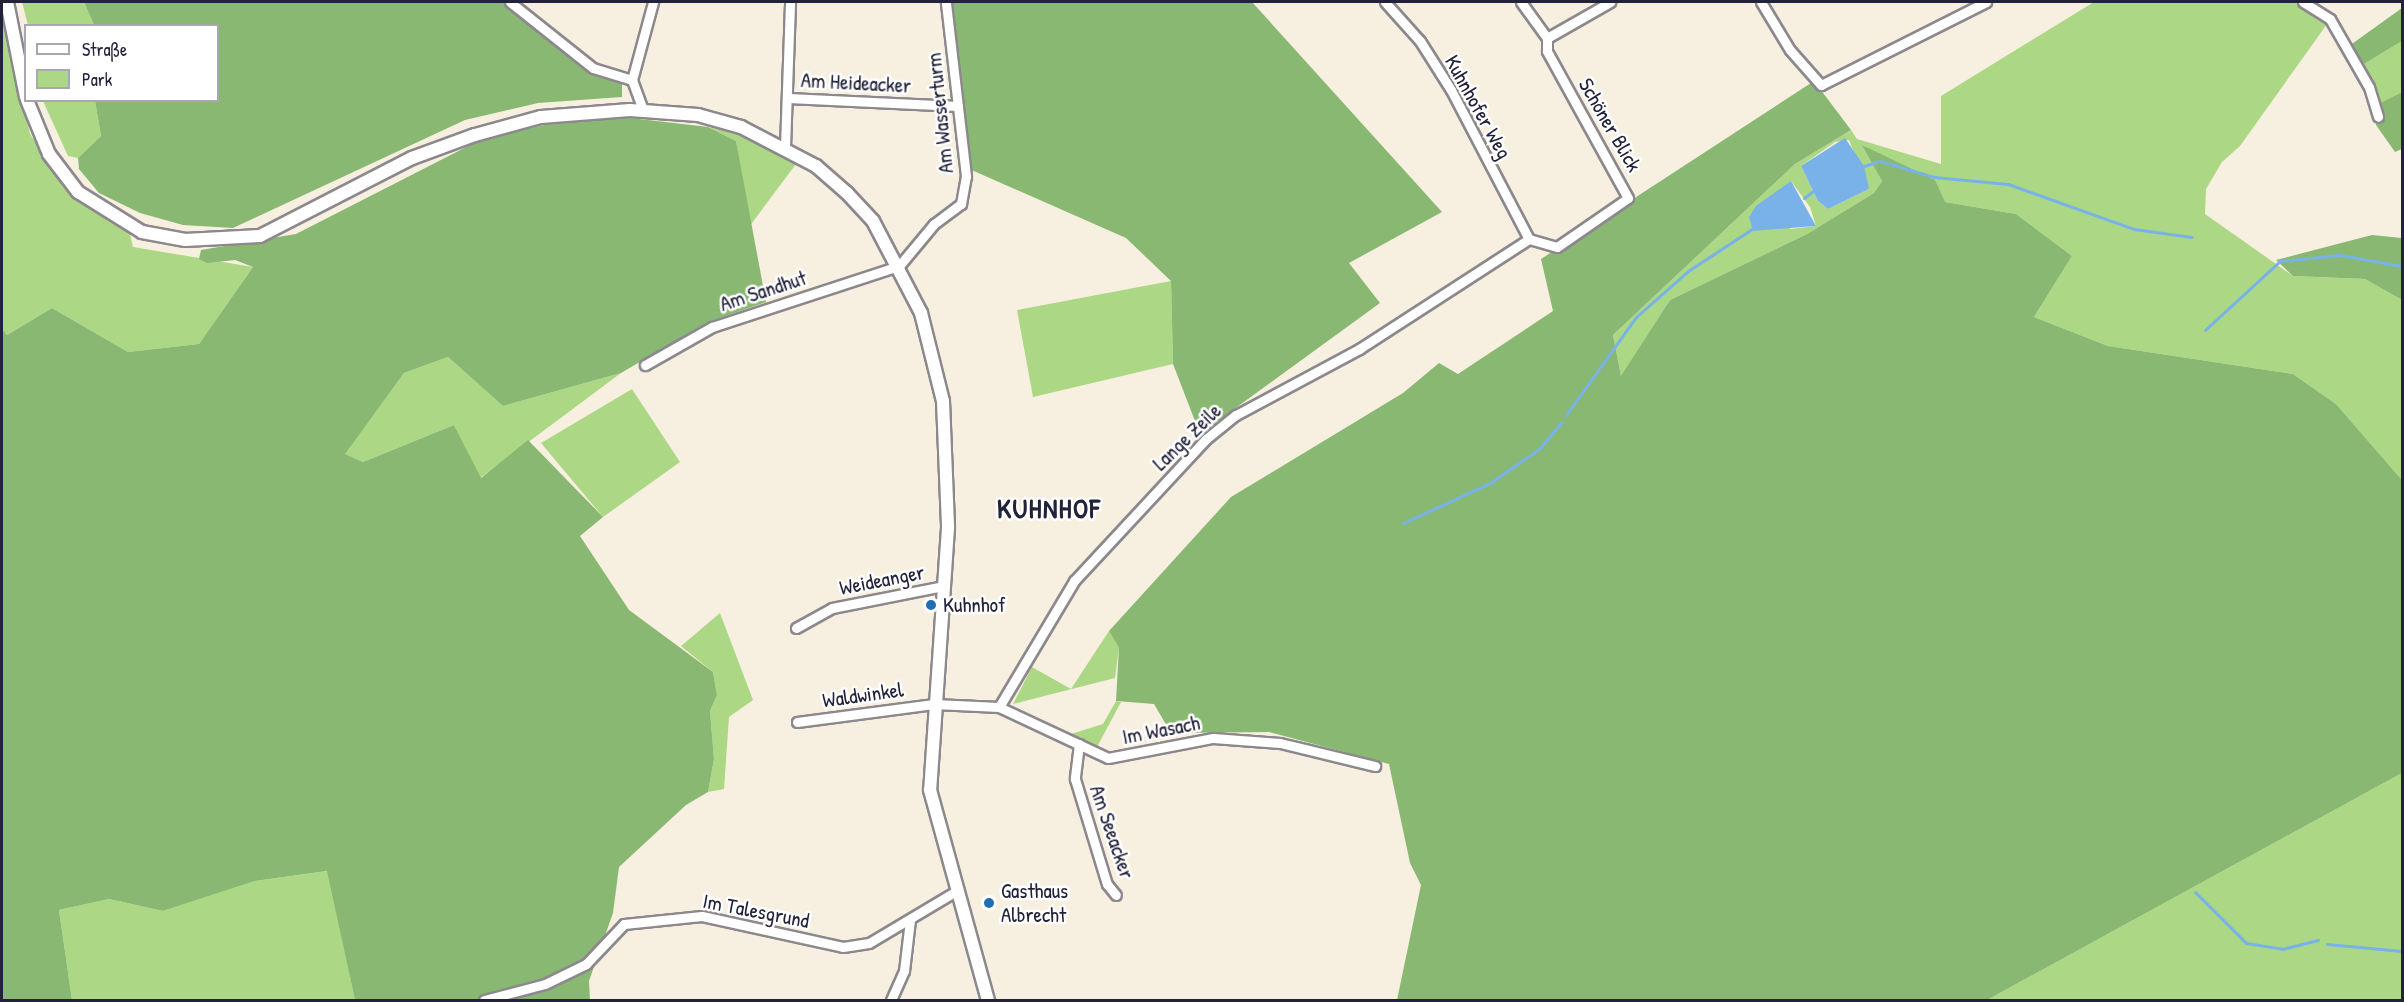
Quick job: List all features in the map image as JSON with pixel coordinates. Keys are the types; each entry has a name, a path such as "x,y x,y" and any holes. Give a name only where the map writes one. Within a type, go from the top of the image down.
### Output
{"street":[{"path":"6,2 24,89"},
{"path":"510,2 593,68 632,80"},
{"path":"642,110 632,80 653,2"},
{"path":"785,147 790,2"},
{"name":"Am Wasserturm","path":"899,266 934,224 961,204 966,176 946,2"},
{"name":"Kuhnhofer Weg","path":"1385,2 1420,41 1451,90 1529,239"},
{"name":"Schöner Blick","path":"1521,2 1547,38 1547,51 1628,198 1557,247 1529,239"},
{"path":"1547,38 1610,2"},
{"path":"1761,2 1790,50 1821,85 1986,2"},
{"path":"2303,2 2330,19 2369,87 2378,117"},
{"name":"Am Heideacker","path":"788,98 958,106"},
{"path":"27,102 49,154 78,192 142,232 185,240 260,236 412,158 541,117 642,110 698,115 785,147 847,193 873,221 899,266 921,313 943,400 948,528 934,704 930,790 958,890 994,1000"},
{"name":"Lange Zeile","path":"999,707 1074,581 1206,439 1236,415 1359,349 1529,239"},
{"name":"Am Sandhut","path":"645,365 712,327 899,266"},
{"name":"Weideanger","path":"796,628 832,608 943,586"},
{"path":"934,704 999,707"},
{"name":"Waldwinkel","path":"797,722 934,704"},
{"name":"Im Wasach","path":"999,707 1108,758 1140,755 1181,740 1236,739 1280,743 1375,766"},
{"name":"Am Seeacker","path":"1079,744 1075,779 1107,884 1116,895"},
{"name":"Im Talesgrund","path":"484,1000 545,984 586,964 624,924 702,916 843,947 869,943 958,890"},
{"path":"891,1000 904,971 910,920"},
{"path":"984,973 988,1000"}],"green space":[{"path":"22,2 84,2 94,24 28,24"},
{"path":"84,2 512,2 591,71 622,77 622,97 538,103 465,120 233,228 183,225 140,213 99,193 79,169 78,158 101,136 95,102 219,102 219,24 94,24"},
{"path":"951,2 1252,2 1442,212 1349,263 1380,303 1200,434 1173,364 1171,281 1126,238 967,168"},
{"path":"2094,2 2295,2 2327,24 2240,146 2222,162 2206,189 2205,214 2293,276 2365,279 2402,300 2402,480 2336,404 2293,374 2108,346 2034,317 2072,256 2016,214 1945,202 1863,145 1882,181 1874,193 1807,234 1670,300 1621,377 1613,335 1795,164 1851,130 1857,139 1941,164 1941,96","holes":["1849,140 1869,189 1828,209 1818,201 1801,166 1835,142","1791,181 1810,207 1816,226 1790,229"]},
{"path":"2402,8 2402,41 2359,67 2349,46"},
{"path":"2,9 30,134 72,198 130,234 133,247 253,267 199,344 128,352 52,308 7,335 2,329"},
{"path":"2402,41 2402,92 2378,104 2359,67"},
{"path":"1814,81 1851,130 1795,164 1613,335 1621,376 1670,300 1807,234 1874,193 1882,181 1862,145 1935,180 1945,202 2016,214 2072,256 2034,317 2108,346 2293,374 2336,404 2402,480 2402,773 1987,1000 1397,1000 1421,885 1410,863 1389,764 1269,732 1171,733 1154,704 1116,701 1119,648 1109,631 1231,497 1403,393 1439,363 1458,374 1553,311 1541,259"},
{"path":"2402,92 2402,149 2395,152 2376,125 2378,104"},
{"path":"43,102 95,102 101,136 78,158 68,156"},
{"path":"622,117 708,127 736,141 766,302 708,322 621,373 503,406 448,357 404,373 345,454 363,462 454,425 481,478 528,440 603,517 580,536 629,610 713,672 717,695 710,711 714,759 708,792 686,805 619,867 613,913 589,981 590,1000 355,1000 327,871 255,881 163,911 109,899 59,910 72,1000 2,1000 2,329 7,335 52,308 128,352 199,344 253,267 235,260 207,263 199,259 201,250 296,234 480,140 544,125"},
{"path":"708,127 741,134 796,164 749,227 736,141"},
{"path":"2372,235 2402,238 2402,300 2365,279 2293,276 2276,260"},
{"path":"1171,281 1173,364 1033,397 1017,310"},
{"path":"448,357 503,406 621,373 480,478 454,425 363,462 344,454 404,373"},
{"path":"632,389 680,462 603,517 541,443"},
{"path":"720,613 753,700 729,717 724,789 708,792 714,759 710,711 717,695 713,672 681,646"},
{"path":"1109,631 1119,648 1115,678 1013,704 1032,667 1071,689"},
{"path":"1116,701 1121,702 1097,747 1071,734 1103,724"},
{"path":"2402,773 2402,1000 1987,1000"},
{"path":"328,871 355,1000 72,1000 59,910 109,899 163,911 255,881"}],"water":[{"path":"1845,138 1864,166 1869,189 1828,209 1818,201 1801,166"},
{"path":"1791,181 1816,226 1753,231 1749,217 1756,206"}],"waterway":[{"path":"1880,161 1934,177 2008,184 2134,229 2191,237"},
{"path":"1864,166 1876,162"},
{"path":"1804,198 1813,191"},
{"path":"1566,415 1636,317 1688,271 1752,229"},
{"path":"2205,330 2280,261 2340,255 2402,266"},
{"path":"1403,523 1490,483 1539,449 1562,422"},
{"path":"2195,892 2246,943 2282,949 2318,940"},
{"path":"2327,944 2402,951"}],"place":[{"name":"Kuhnhof","path":"931,605"},
{"name":"Gasthaus Albrecht","path":"989,903"}],"district":[{"name":"KUHNHOF","path":"1049,509"}]}
